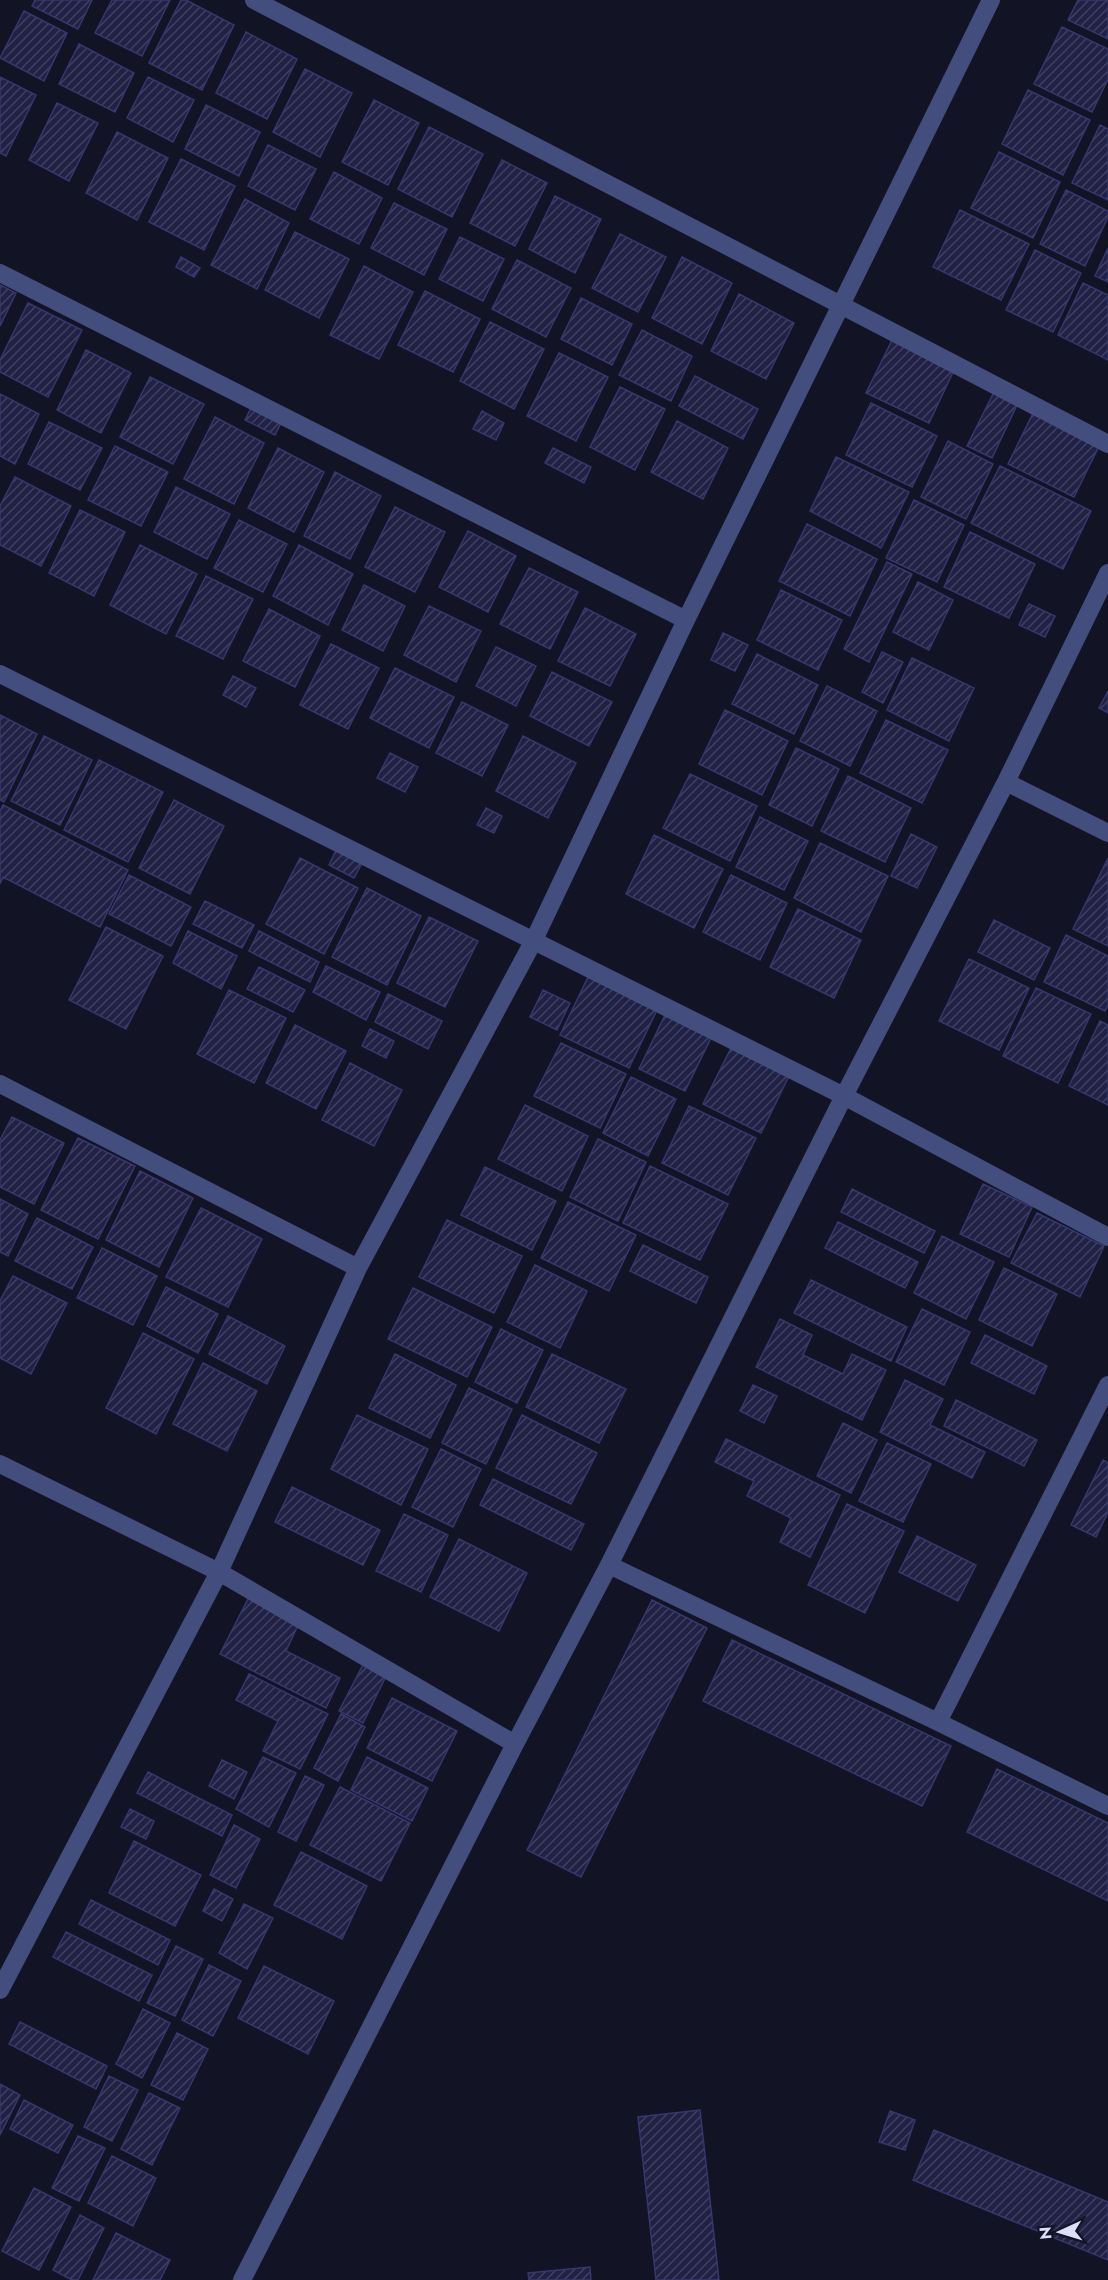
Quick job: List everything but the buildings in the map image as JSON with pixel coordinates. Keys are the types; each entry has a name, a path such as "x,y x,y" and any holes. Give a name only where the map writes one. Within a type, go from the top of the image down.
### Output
{"street":[{"path":"254,0 287,7 840,306 1108,444"},
{"path":"0,1989 219,1572 358,1268 533,942 686,620 991,0"},
{"path":"0,273 686,620"},
{"path":"242,2280 1006,782 1108,573"},
{"path":"0,674 844,1096 1108,1237"},
{"path":"1006,782 1108,833"},
{"path":"0,1084 358,1268"},
{"path":"938,1722 1108,1385"},
{"path":"0,1464 219,1572 514,1744"},
{"path":"609,1564 1108,1806"}]}
